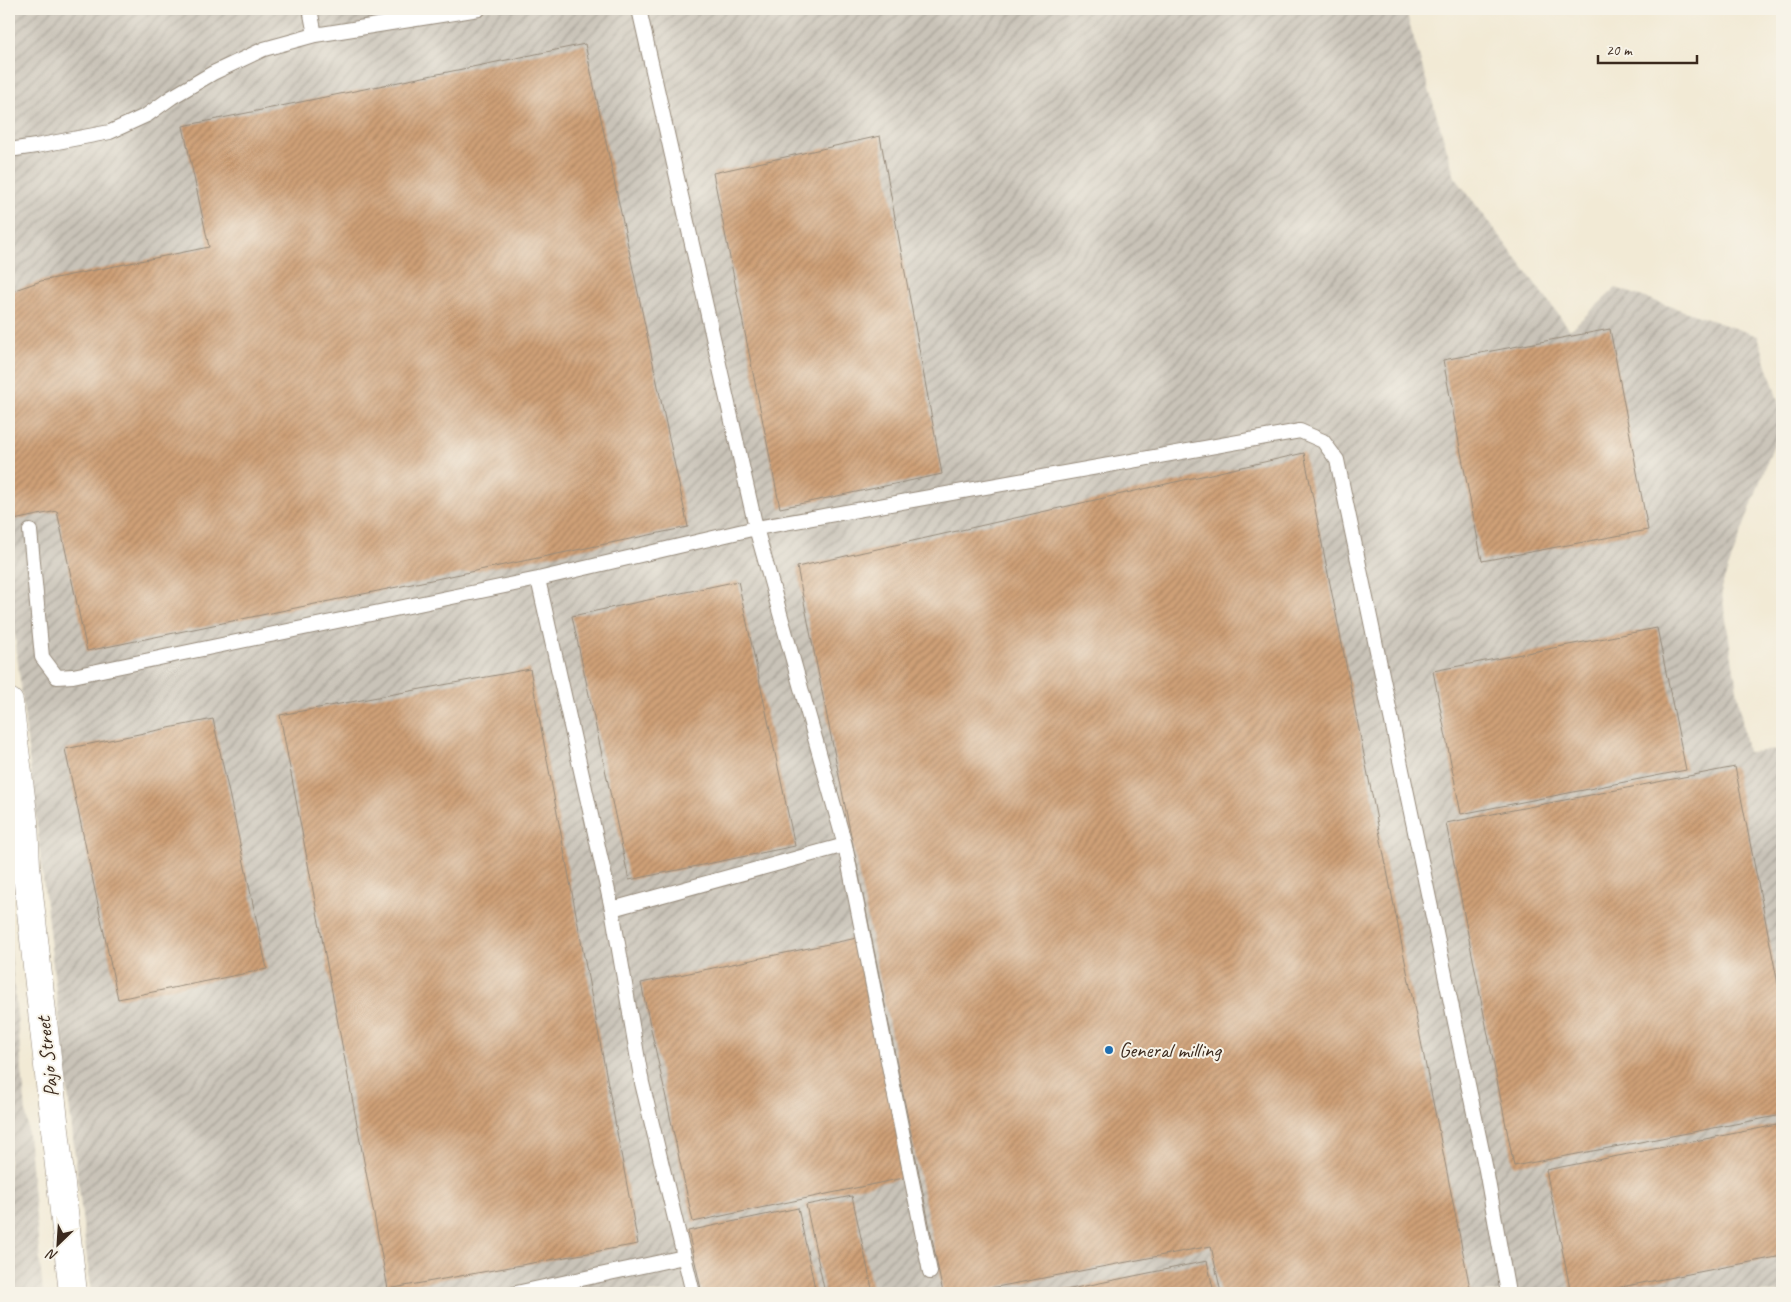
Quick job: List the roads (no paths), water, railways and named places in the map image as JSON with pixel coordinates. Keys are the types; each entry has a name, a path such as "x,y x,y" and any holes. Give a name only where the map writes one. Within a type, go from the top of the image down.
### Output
{"street":[{"name":"Pajo Street","path":"9,702 17,872 74,1293"}],"lane":[{"path":"310,9 315,35"},
{"path":"9,150 110,132 147,115 172,97 214,73 264,49 315,35 479,9"},
{"path":"639,9 756,528 845,845 930,1272"},
{"path":"30,531 42,657 57,677 73,676 538,579 756,528 1300,431 1323,441 1337,460 1484,1161 1508,1293"},
{"path":"538,579 612,909 642,1083 692,1293"},
{"path":"612,909 845,845"},
{"path":"516,1293 684,1257"}],"place":[{"name":"General milling","path":"1109,1050"}]}
